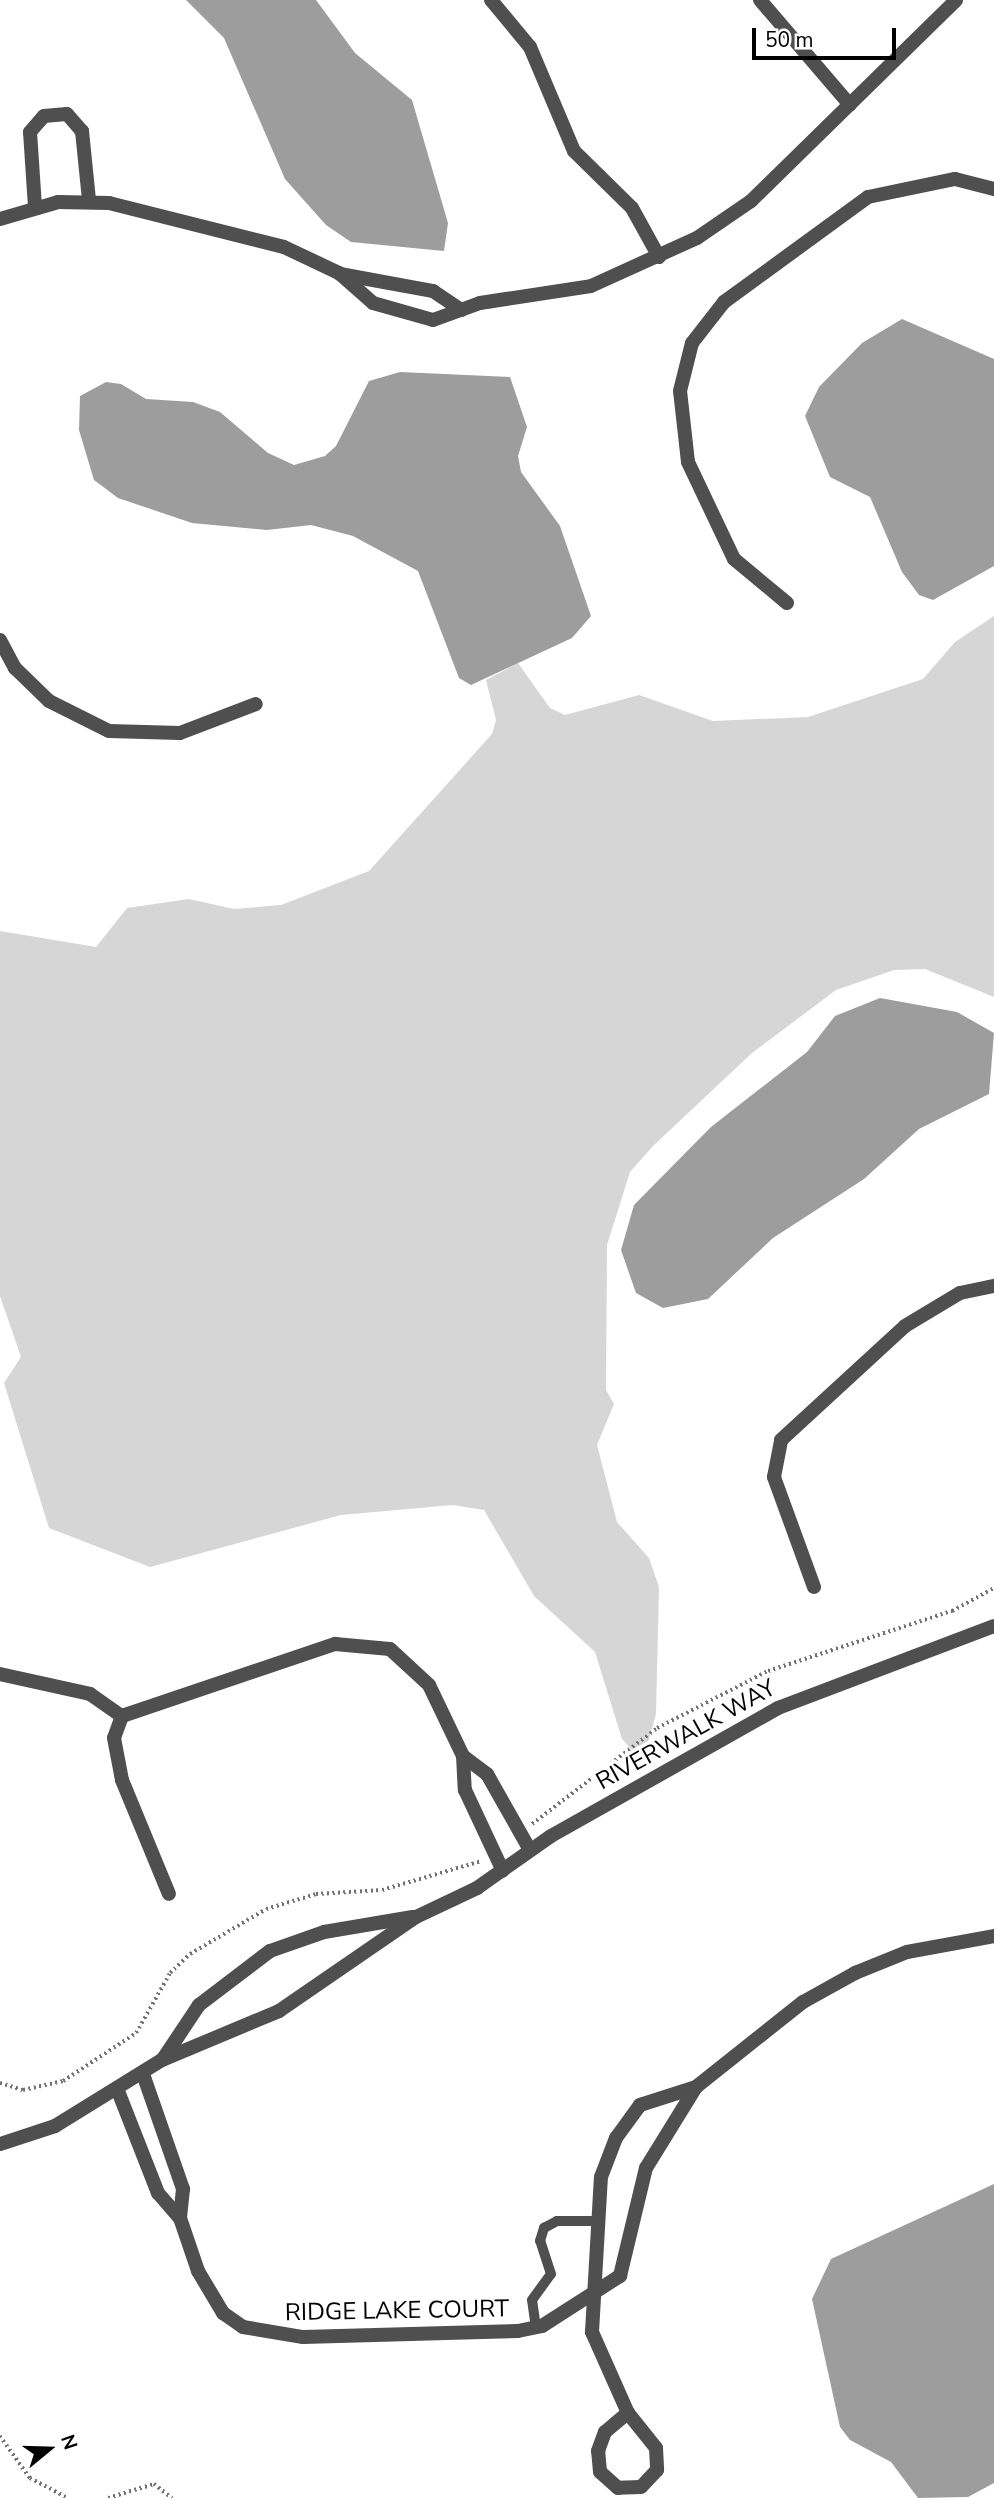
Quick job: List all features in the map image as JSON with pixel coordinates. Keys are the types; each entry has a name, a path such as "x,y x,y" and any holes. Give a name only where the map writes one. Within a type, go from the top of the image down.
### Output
{"street":[{"path":"491,0 530,47 568,141 632,208 659,257"},
{"path":"760,0 850,105"},
{"path":"0,219 36,207 89,200 284,247 338,273 398,313 433,320 461,310 591,286 659,257 751,201 956,0"},
{"path":"36,207 30,132 44,116 67,114 82,131 89,200"},
{"path":"787,603 734,559 688,462 680,391 692,342 724,302 868,197 955,179 994,189"},
{"path":"338,273 433,291 461,310"},
{"path":"0,640 15,668 40,694 109,731 180,733 256,704"},
{"path":"814,1587 774,1478 781,1440 905,1326 960,1293 994,1286"},
{"name":"RIVERWALK WAY","path":"0,2144 55,2126 118,2091 162,2060 279,2011 415,1917 503,1871 530,1850 778,1708 994,1626"},
{"path":"122,1716 335,1644 363,1642 413,1665 463,1756 487,1774 530,1850"},
{"path":"0,1674 90,1695 122,1716"},
{"path":"122,1716 114,1738 122,1780 169,1894"},
{"path":"463,1756 465,1790 503,1871"},
{"name":"RIVERWALK WAY","path":"162,2060 200,2005 270,1951 324,1932 415,1917"},
{"name":"RIDGE LAKE COURT","path":"118,2091 158,2193 180,2218 209,2294 223,2313 266,2335 536,2328 620,2276 646,2168 696,2087 803,2002 855,1973 919,1949 994,1936"},
{"name":"RIDGE LAKE COURT","path":"143,2074 183,2189 180,2218"},
{"name":"RIDGE LAKE COURT","path":"628,2413 605,2432 598,2451 600,2472 618,2488 641,2487 657,2470 656,2448 628,2413 592,2332 589,2297 601,2177 627,2120 640,2105 696,2087"}],"lane":[{"path":"536,2328 532,2300 551,2274 540,2241 544,2228 557,2221 598,2221"}],"path":[{"path":"534,1823 657,1728 768,1671 952,1611 994,1588"},
{"path":"0,2435 30,2477 68,2498"},
{"path":"108,2498 154,2484 172,2498"}],"shaded area":[{"path":"186,0 316,0 355,53 412,100 448,223 444,251 351,242 326,225 285,179 224,38"},
{"path":"902,319 994,359 994,566 933,600 919,595 902,572 870,497 830,477 805,416 819,387 862,343"},
{"path":"400,372 510,377 527,427 518,456 521,472 560,526 591,616 572,638 471,685 459,678 418,571 353,536 311,525 267,530 192,523 118,498 94,480 79,430 80,396 106,382 121,384 146,399 193,402 220,412 268,453 294,465 325,456 336,446 369,381"},
{"path":"994,616 994,997 925,969 894,970 836,990 752,1053 653,1146 630,1172 607,1245 606,1390 614,1404 597,1445 617,1522 649,1558 659,1587 656,1714 647,1746 633,1751 622,1739 595,1652 534,1596 484,1510 453,1505 341,1515 150,1567 49,1528 4,1383 21,1357 0,1296 0,931 96,947 127,908 189,899 234,909 281,905 369,871 492,734 496,720 486,680 518,663 550,708 565,715 639,695 713,721 808,717 923,679 955,642"},
{"path":"880,998 957,1012 994,1033 989,1094 919,1129 864,1179 773,1238 708,1299 663,1308 636,1293 621,1250 634,1205 711,1127 807,1052 835,1016"},
{"path":"994,2184 994,2483 968,2497 918,2498 891,2462 850,2440 840,2427 812,2299 831,2259"}]}
